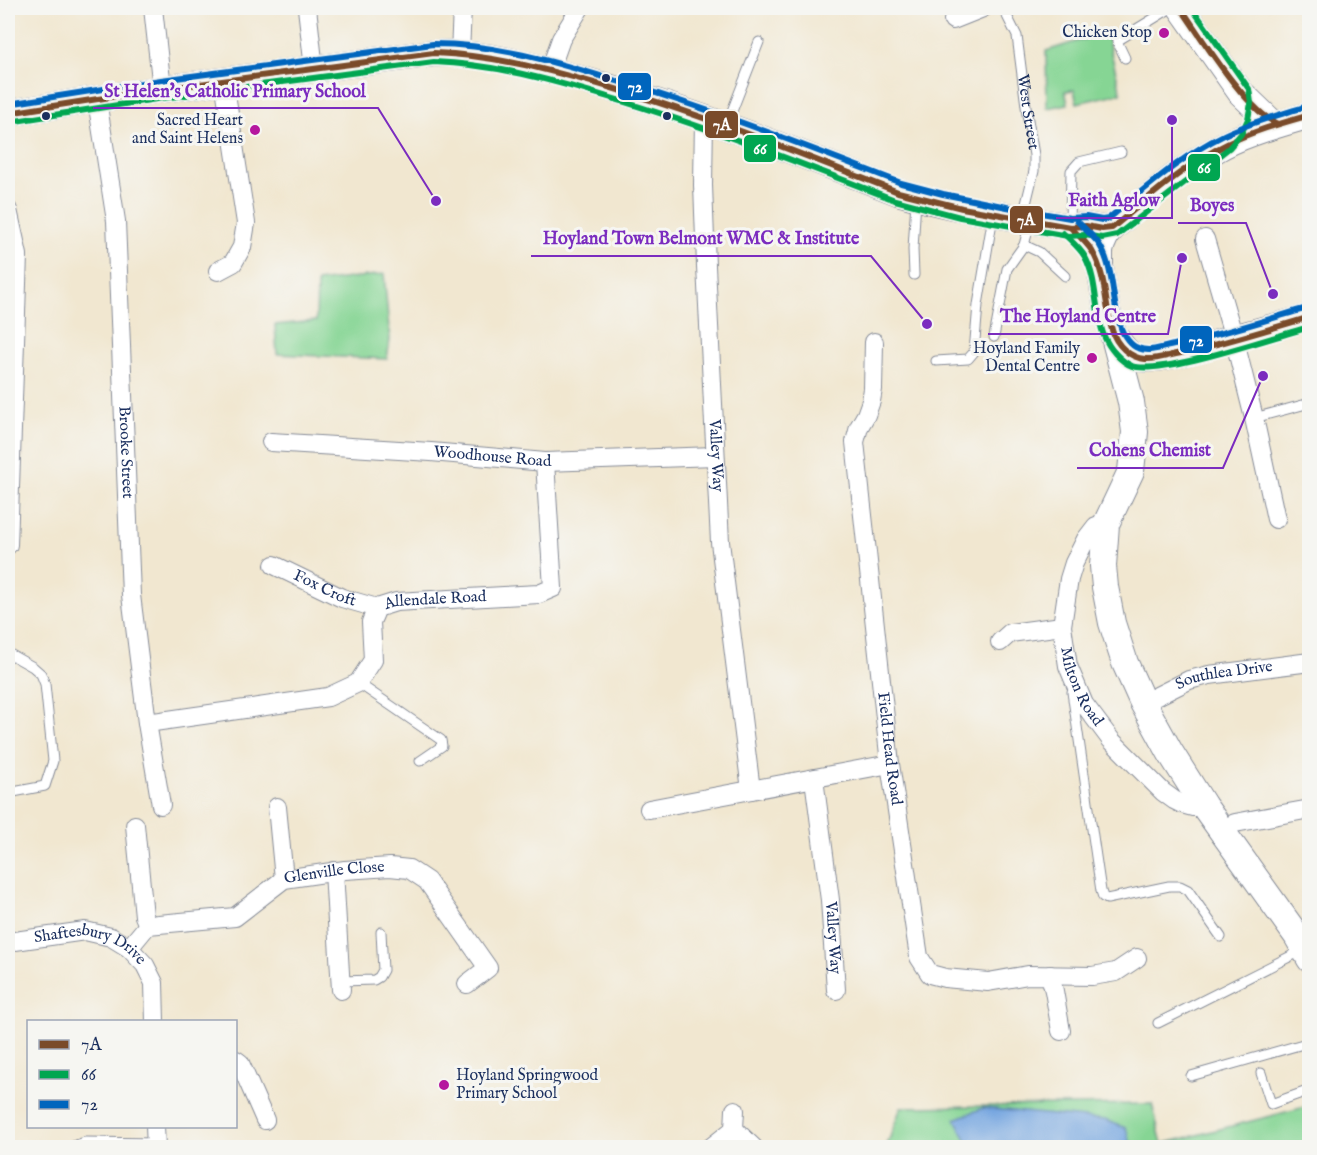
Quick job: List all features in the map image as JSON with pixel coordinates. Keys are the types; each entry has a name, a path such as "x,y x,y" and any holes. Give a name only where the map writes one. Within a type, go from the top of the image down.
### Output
{"main road":[{"path":"1181,8 1241,93 1270,121 1278,124"},
{"path":"8,113 162,89 434,53 460,53 504,59 629,93 715,122 916,197 1070,227 1112,228"},
{"path":"1214,150 1234,128 1242,105 1241,93"},
{"path":"1100,268 1102,244 1112,228 1188,167 1214,150 1242,137 1310,115"},
{"path":"1070,227 1091,249 1100,268"},
{"name":"Milton Road","path":"1100,268 1113,334 1131,402 1135,432 1131,471 1106,524 1103,566 1107,604 1112,623 1125,663 1143,703 1170,752 1204,806 1297,936 1307,954"},
{"path":"1113,334 1126,352 1145,359 1203,348 1310,317"},
{"path":"1131,402 1140,379 1168,356"}],"street":[{"path":"153,8 162,89"},
{"path":"307,8 314,69"},
{"path":"460,53 462,8"},
{"path":"550,70 561,39 580,8"},
{"path":"952,20 983,8"},
{"path":"218,271 233,263 242,247 246,223 224,81"},
{"name":"Brooke Street","path":"97,100 116,221 131,595 147,723 161,804"},
{"name":"Valley Way","path":"715,122 703,185 715,456 720,542 751,790"},
{"path":"8,210 18,255 8,545"},
{"path":"1205,238 1234,338 1276,519"},
{"name":"Field Head Road","path":"874,342 876,398 859,427 855,442 890,764 918,957 930,974 945,978 988,982 1028,975 1092,976 1116,972 1137,958"},
{"name":"Woodhouse Road","path":"271,442 545,462 715,456"},
{"name":"Allendale Road","path":"358,683 373,660 371,622 377,608 396,602 539,594 553,588 545,462"},
{"name":"Milton Road","path":"1106,524 1096,526 1086,539 1069,579 1062,626 1068,666 1084,704 1111,740 1174,800 1193,807 1204,806"},
{"name":"Fox Croft","path":"274,565 342,598 377,608"},
{"path":"1000,642 1010,633 1062,626"},
{"name":"Southlea Drive","path":"1143,703 1189,680 1209,675 1310,662"},
{"path":"147,723 328,697 358,683"},
{"path":"649,809 890,764"},
{"name":"Valley Way","path":"814,779 830,900 836,990"},
{"path":"277,807 285,879"},
{"path":"1221,831 1235,823 1310,809"},
{"path":"129,948 148,925 144,916 135,825"},
{"name":"Glenville Close","path":"148,925 235,916 285,879 334,871 390,867 409,869 427,881 488,968 467,984"},
{"path":"334,871 341,986"},
{"name":"Shaftesbury Drive","path":"8,942 84,931 111,937 129,948 145,965 154,983 155,1020"},
{"path":"8,934 8,942"},
{"path":"1050,975 1061,1031"},
{"path":"237,1061 265,1120"},
{"path":"710,1148 734,1129 735,1110"},
{"path":"734,1129 754,1148"}],"lane":[{"name":"West Street","path":"994,337 1007,269 1024,245 1034,171 1034,155 1017,36 1003,8"},
{"path":"1125,58 1117,41 1171,8"},
{"path":"715,122 759,42"},
{"path":"1070,227 1071,171 1079,162 1121,152"},
{"path":"914,275 916,197"},
{"path":"936,361 968,359 974,352 978,305 994,214"},
{"path":"1024,245 1039,252 1065,276"},
{"path":"1254,418 1310,403"},
{"path":"8,652 41,674 45,684 53,761 45,786 8,793"},
{"path":"1068,666 1103,897 1107,899 1169,886 1180,886 1188,890 1221,937"},
{"path":"358,683 441,740 442,746 420,760"},
{"path":"341,986 379,977 383,970 381,932"},
{"path":"1158,1023 1307,954"},
{"path":"1191,1076 1310,1042"},
{"path":"1261,1072 1271,1104 1310,1090"},
{"path":"68,1148 85,1142 156,1139"}],"green space":[{"path":"1106,32 1121,93 1077,103 1074,90 1065,91 1068,104 1047,108 1046,51"},
{"path":"384,274 390,340 387,359 277,354 275,325 316,321 317,282"},
{"path":"1152,1104 1162,1144 1309,1106 1309,1147 886,1148 901,1107"}],"water":[{"path":"983,1108 1105,1120 1126,1128 1132,1147 970,1147 955,1119"}],"transit line":[{"name":"7A","path":"1181,8 1239,90 1266,117 1278,124"},
{"name":"66","path":"9,122 163,98 434,62 456,63 500,69 544,79 644,108 895,200 960,217 1068,236 1085,235 1102,238 1117,235 1229,148 1241,134 1248,119 1251,103 1249,89 1192,8"},
{"name":"72","path":"8,104 161,80 433,44 478,47 545,60 647,90 757,128 901,183 1007,207 1070,218 1086,217 1102,220 1108,219 1164,174 1208,143 1244,126 1307,106"},
{"name":"7A","path":"8,113 162,89 434,53 457,54 502,60 546,70 648,99 756,137 898,192 962,208 1070,227 1086,226 1102,229 1112,228 1167,183 1211,152 1247,135 1310,115"},
{"name":"72","path":"1077,221 1097,241 1104,254 1121,328 1128,340 1138,348 1152,350 1191,341 1307,308"},
{"name":"7A","path":"1070,227 1087,244 1097,260 1114,336 1124,350 1139,358 1154,359 1197,349 1310,317"},
{"name":"66","path":"1063,233 1081,251 1089,266 1106,341 1119,357 1132,366 1147,368 1192,360 1310,327"}],"place":[{"name":"Chicken Stop","path":"1164,33"},
{"name":"Faith Aglow","path":"1172,120"},
{"name":"Sacred Heart and Saint Helens","path":"255,130"},
{"name":"St Helen's Catholic Primary School","path":"436,201"},
{"name":"The Hoyland Centre","path":"1182,258"},
{"name":"Boyes","path":"1273,294"},
{"name":"Hoyland Town Belmont WMC & Institute","path":"927,324"},
{"name":"Hoyland Family Dental Centre","path":"1092,358"},
{"name":"Cohens Chemist","path":"1263,376"},
{"name":"Hoyland Springwood Primary School","path":"444,1085"}]}
